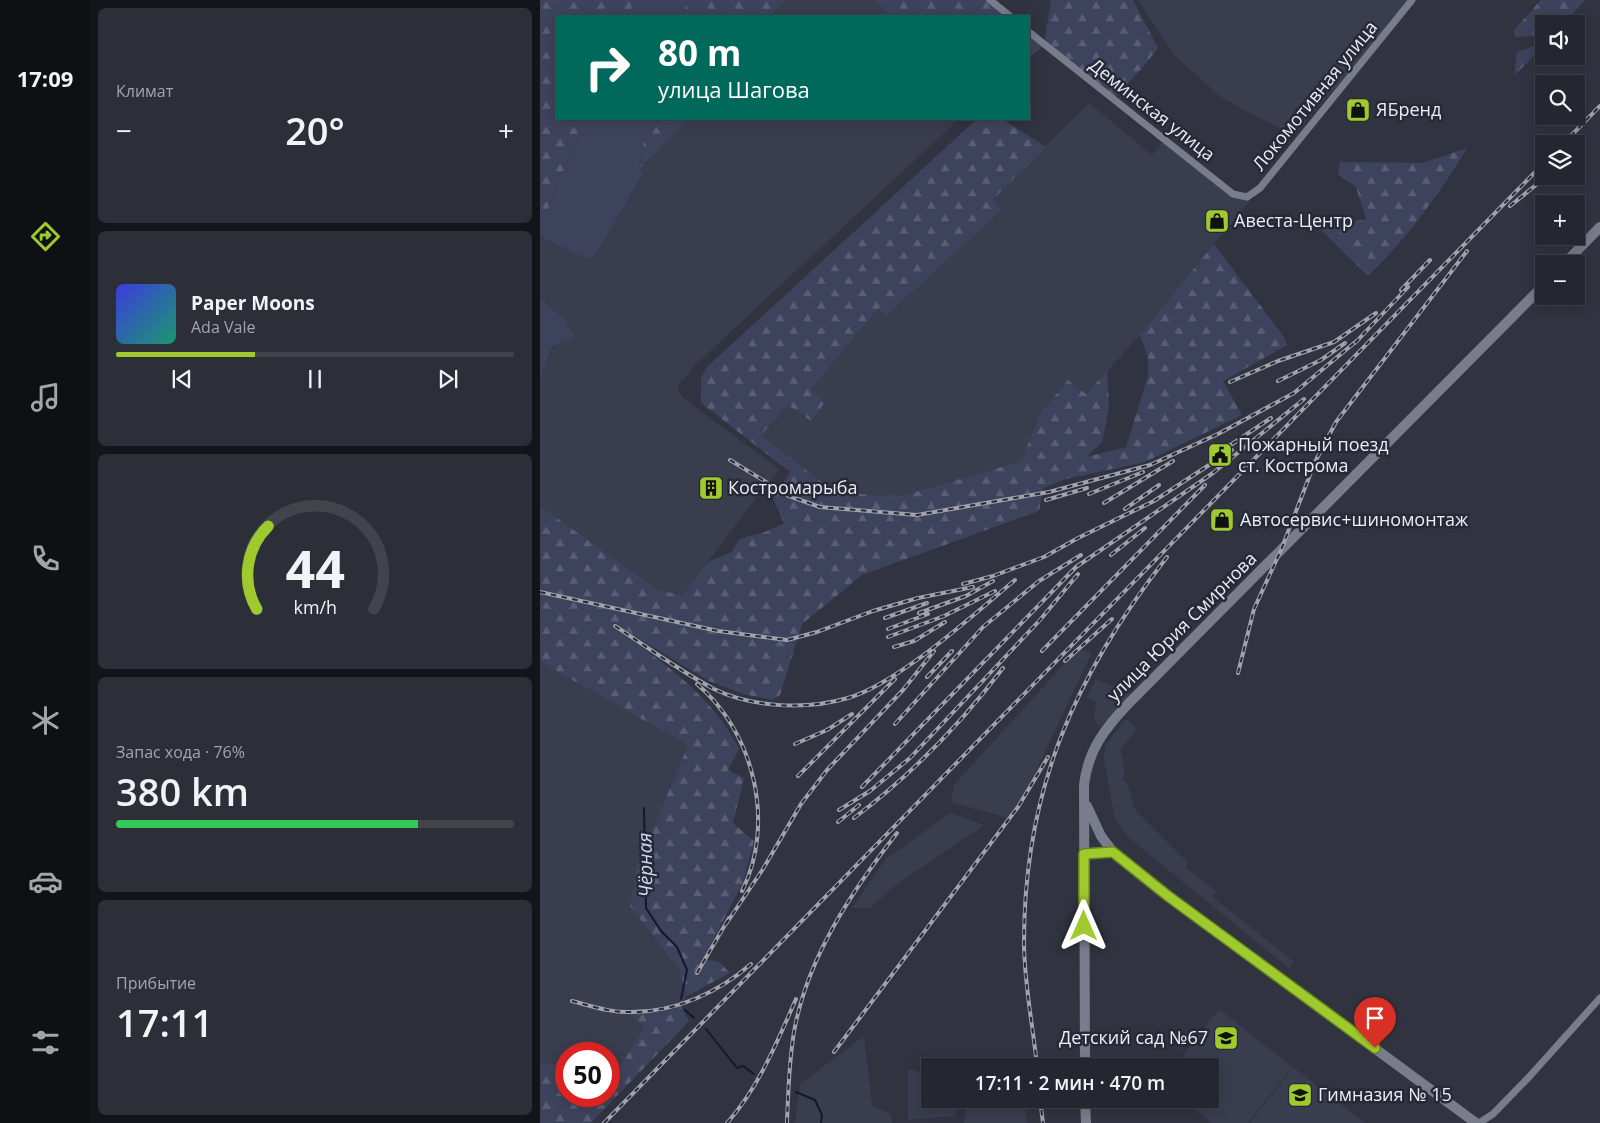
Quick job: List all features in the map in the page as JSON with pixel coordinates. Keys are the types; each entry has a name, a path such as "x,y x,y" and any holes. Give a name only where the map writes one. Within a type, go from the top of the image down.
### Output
{"main road":[{"path":"1573,255 1600,227"},
{"name":"улица Юрия Смирнова","path":"1085,1058 1084,801 1089,757 1111,722 1535,294"},
{"path":"1084,801 1101,836 1113,852 1168,896 1477,1123"},
{"path":"1084,854 1113,852"},
{"path":"1086,1108 1086,1123"}],"street":[{"path":"990,0 1009,15"},
{"name":"Локомотивная улица","path":"1260,188 1412,0"},
{"name":"Деминская улица","path":"1030,33 1233,194 1247,197 1260,188"},
{"path":"1477,1123 1493,1114 1600,998"}],"shaded area":[{"path":"786,0 874,0 890,15 772,15"},
{"path":"1138,0 1409,0 1348,74 1293,135 1222,98 1175,56"},
{"path":"1089,103 1152,155 1165,139 1233,194 1247,197 1260,188 1140,335 1086,394 1068,380 1041,412 1021,461 902,496 870,495 832,490 761,435 788,405 811,421 811,389 879,308 887,315 1002,210 992,199"},
{"path":"688,120 958,120 695,365 678,386 680,394 687,401 779,469 682,595 658,590 540,506 540,381 565,320 540,297 540,237 590,260 600,248 643,175 639,169"},
{"path":"1077,650 1092,652 1028,788 1008,818 951,802 954,785"},
{"path":"540,662 688,745 636,869 630,906 679,970 687,996 680,1005 631,1015 644,1028 620,1069 620,1042 555,1042 555,1064 540,1065"},
{"path":"1096,679 1109,685 1124,687 1131,694 1100,727 1094,719 1096,702 1087,697"},
{"path":"1126,719 1137,729 1121,749 1125,775 1122,779 1128,784 1135,810 1188,863 1185,867 1217,892 1213,897 1294,962 1289,968 1129,838 1115,818 1104,761 1105,746"},
{"path":"950,813 984,825 896,885 870,908 852,908 886,859"},
{"name":"Детский сад №67","path":"1219,1009 1292,1067 1248,1123 1212,1123 1193,1108 1219,1108 1219,1058 1181,1058"},
{"path":"864,1036 872,1106 891,1114 892,1123 795,1123 800,1084"},
{"name":"Гимназия № 15","path":"1293,1067 1365,1123 1250,1123"},
{"path":"908,1069 921,1073 921,1108 956,1108 955,1116 908,1120"},
{"path":"966,1108 1025,1108 1027,1123 964,1123"}],"green space":[{"path":"540,0 635,0 628,15 555,15 555,120 585,120 540,228"},
{"path":"635,0 688,0 682,15 628,15"},
{"path":"688,0 786,0 772,15 682,15"},
{"path":"874,0 990,0 1009,15 890,15"},
{"path":"1051,0 1133,0 1158,48 1114,98 1044,45 1030,57 1030,33 1044,44"},
{"path":"1541,0 1585,0 1572,15 1535,15 1535,36 1515,37 1514,30"},
{"path":"1535,45 1535,54 1514,76 1517,52"},
{"path":"585,120 648,120 639,169 643,174 600,248 590,260 540,237 540,228"},
{"path":"648,120 688,120 639,169"},
{"path":"976,120 1004,120 1046,147 993,199 1002,210 886,316 879,308 811,389 825,402 811,421 788,405 761,435 832,490 870,495 902,496 1021,461 1041,412 1068,380 1086,394 1107,371 1109,407 1102,442 1086,457 1126,447 1148,376 1148,357 1140,335 1214,244 1284,337 1287,345 1223,381 1242,415 1145,462 1066,479 1043,488 1039,511 862,575 802,624 780,695 773,700 743,694 707,680 614,623 612,627 667,666 700,695 728,729 739,749 728,770 744,778 733,823 754,841 743,882 703,960 718,961 730,973 687,996 679,970 630,906 636,869 688,745 540,662 540,506 658,590 682,595 708,562 732,552 739,539 765,532 784,523 773,498 790,472 701,403 701,377 708,366"},
{"path":"1467,148 1422,215 1396,247 1368,276 1320,229 1366,219 1356,187 1338,174 1340,162 1422,163"},
{"path":"540,297 565,320 575,337 553,346 540,381"},
{"path":"680,1005 689,1021 620,1093 620,1067 644,1028 631,1015"},
{"path":"555,1064 555,1107 606,1107 591,1123 540,1123 540,1065"}],"waterway":[{"name":"Чёрная","path":"644,808 646,908 661,931 677,947 687,970 681,999"},
{"name":"Чёрная","path":"685,1010 694,1018"},
{"name":"Чёрная","path":"706,1029 737,1068 743,1066 754,1074"},
{"name":"Чёрная","path":"796,1092 815,1100 822,1115 821,1123"}],"railway":[{"path":"1572,135 1600,106"},
{"path":"604,1123 1535,172"},
{"path":"1510,206 1536,185"},
{"path":"1238,673 1254,609 1281,550 1315,462 1336,422 1467,251"},
{"path":"1401,290 1430,260"},
{"path":"1355,343 1408,287"},
{"path":"1230,382 1278,361 1334,342 1376,313"},
{"path":"730,460 789,496 820,507 917,515 1049,492 1150,465 1218,434 1294,393 1359,339"},
{"path":"1278,381 1321,360 1345,343"},
{"path":"862,787 1076,567 1213,473 1304,399"},
{"path":"1223,450 1271,418"},
{"path":"963,584 993,576 1044,557 1078,538 1154,501 1232,450"},
{"path":"1104,503 1173,461"},
{"path":"1089,494 1143,472"},
{"path":"1125,509 1159,485"},
{"path":"1042,651 1205,485"},
{"path":"1046,500 1087,488"},
{"path":"1111,555 1145,528"},
{"path":"895,724 983,627 1039,581 1081,555"},
{"path":"1036,1058 1027,989 1024,942 1026,887 1033,834 1045,784 1061,737 1081,691 1134,601 1167,557"},
{"path":"839,810 870,791 910,758 1040,620 1078,574"},
{"path":"615,626 689,675 729,695 746,700 780,705 815,704 848,698 890,678 958,628 1015,580"},
{"path":"919,613 966,596 993,581"},
{"path":"540,592 718,631 787,640 817,632 873,611 918,598 973,587"},
{"path":"888,637 944,616 995,591"},
{"path":"885,618 927,603"},
{"path":"888,629 928,614"},
{"path":"1065,661 1112,619"},
{"path":"894,647 914,641 945,622"},
{"path":"726,924 763,869 801,804 827,770 903,690 934,651"},
{"path":"927,677 952,651"},
{"path":"854,818 875,802 934,748 970,709 1003,668"},
{"path":"798,776 895,679"},
{"path":"697,684 717,704 733,727 745,753 754,780 758,808 757,837 752,865 742,891"},
{"path":"795,744 827,730 852,714"},
{"path":"834,1052 1018,807 1048,757"},
{"path":"838,822 859,805"},
{"path":"787,1123 788,1088 794,1032 809,978 820,952 848,902 897,833"},
{"path":"697,973 729,918"},
{"path":"572,1001 616,1011 632,1012 665,1008 696,999 725,983 751,964"},
{"path":"727,1123 758,1079 796,999"},
{"path":"1041,1108 1043,1123"}],"place":[{"name":"ЯБренд","path":"1358,110"},
{"name":"Авеста-Центр","path":"1217,221"},
{"name":"Пожарный поезд ст. Кострома","path":"1220,455"},
{"name":"Костромарыба","path":"711,488"},
{"name":"Автосервис+шиномонтаж","path":"1222,520"},
{"name":"Детский сад №67","path":"1226,1038"},
{"name":"Гимназия № 15","path":"1300,1095"}],"route":[{"path":"1084,926 1084,854 1105,851 1113,852 1168,896 1375,1048"}]}
